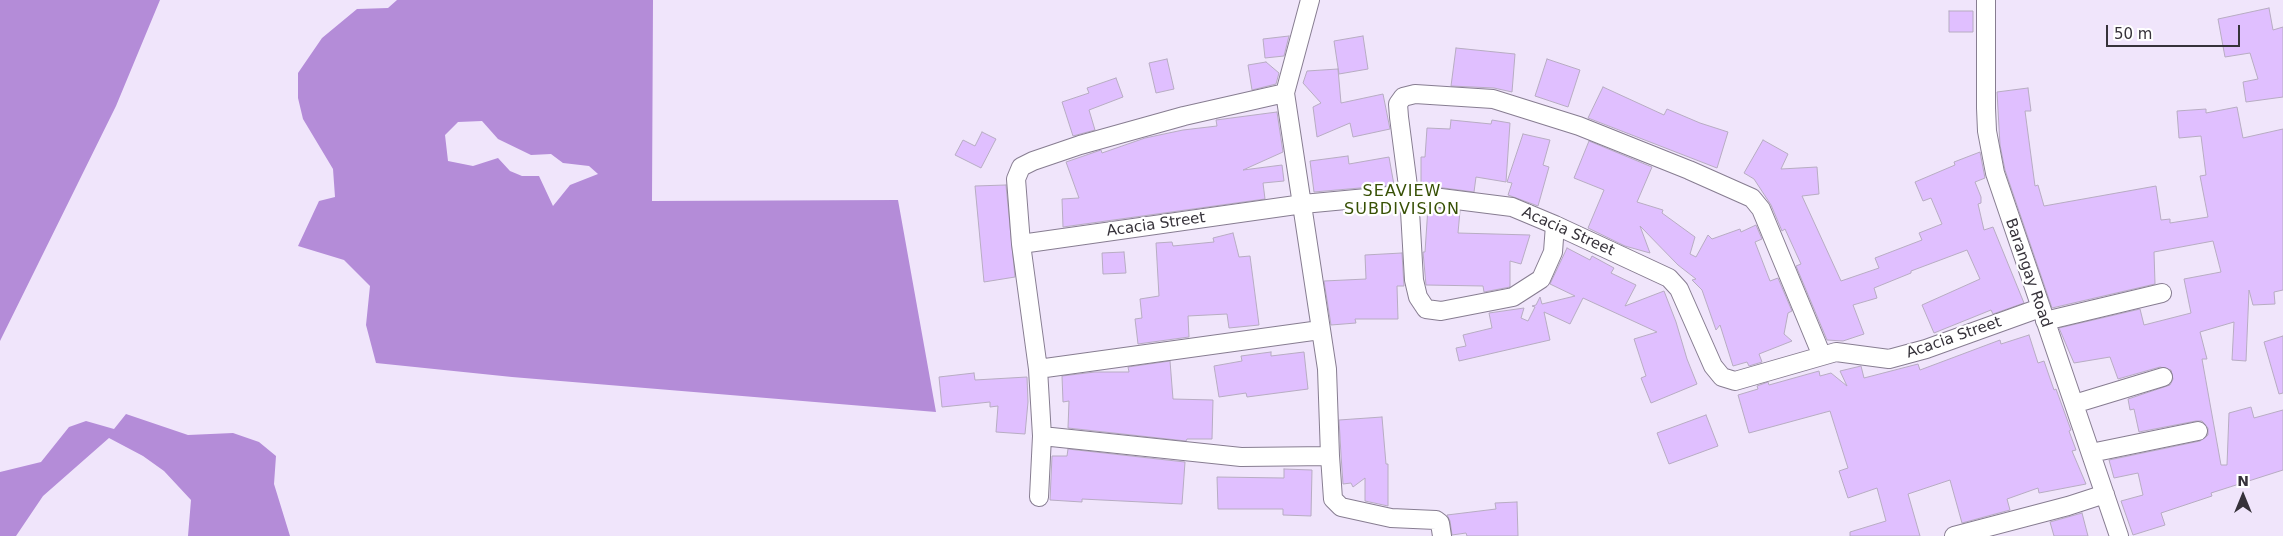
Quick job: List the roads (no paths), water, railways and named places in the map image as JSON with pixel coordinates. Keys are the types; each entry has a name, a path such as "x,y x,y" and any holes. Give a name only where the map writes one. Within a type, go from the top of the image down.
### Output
{"street":[{"path":"1310,0 1285,93 1327,369 1333,499 1341,507 1391,518 1436,520 1440,523 1442,536"},
{"name":"Barangay Road","path":"1986,0 1985,88 1990,152 1999,189 2119,536"},
{"path":"1039,497 1042,436 1038,369 1021,244 1016,179 1021,167 1033,160 1080,145 1174,119 1285,93"},
{"path":"1554,224 1553,252 1541,278 1534,283 1512,297 1441,311 1426,309 1418,297 1414,280 1409,194 1398,104 1403,97 1415,94 1493,99 1579,126 1752,198 1761,209 1822,356"},
{"name":"Acacia Street","path":"1021,244 1303,204 1409,194 1512,207 1554,224 1669,278 1679,289 1713,366 1722,377 1735,381 1836,352 1889,359 2042,315 2162,293"},
{"path":"1038,369 1320,330"},
{"path":"2074,404 2163,377"},
{"path":"2091,453 2198,431"},
{"path":"1042,436 1241,457 1330,456"},
{"path":"1954,536 2106,494"}],"district":[{"name":"SEAVIEW SUBDIVISION","path":"1402,201"}]}
